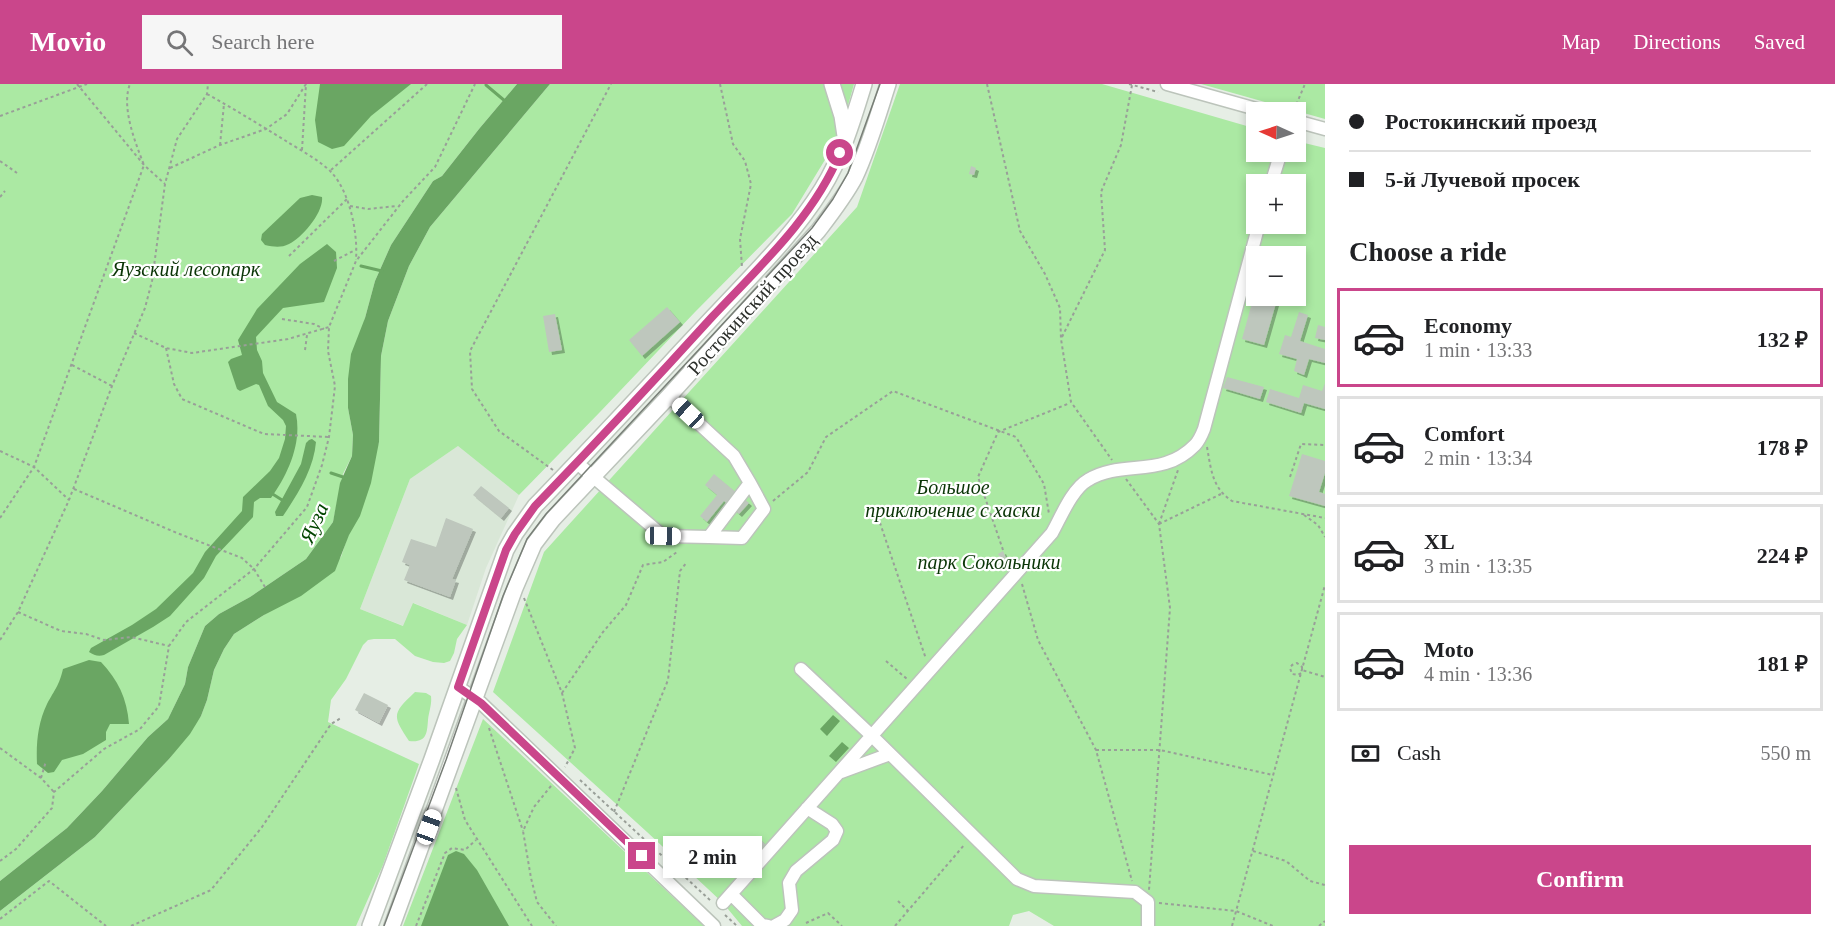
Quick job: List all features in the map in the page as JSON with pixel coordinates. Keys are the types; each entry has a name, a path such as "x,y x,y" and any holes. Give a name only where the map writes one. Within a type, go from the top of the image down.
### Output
{"main road":[{"path":"832,84 846,139"},
{"name":"Ростокинский проезд","path":"370,926 495,580 515,534 535,506 762,264 800,219 822,190 834,168 864,84"},
{"name":"Ростокинский проезд","path":"392,926 515,588 534,544 553,519 669,396 818,231 854,178 888,84"}],"street":[{"path":"1167,84 1246,106"},
{"path":"1306,124 1325,129"},
{"path":"768,926 724,905 807,808 1052,533 1074,493 1086,481 1102,473 1118,469 1158,466 1196,445 1204,429 1257,234"},
{"path":"577,462 663,536 742,537 764,509 734,456 669,396"},
{"path":"709,537 750,483"},
{"path":"801,669 1017,879 1034,886 1135,892 1148,902 1148,926"},
{"path":"458,687 475,699 559,776 714,926"},
{"path":"838,774 890,754"},
{"path":"774,926 785,921 792,910 789,884 796,871 833,840 837,831 832,824 807,808"}],"path":[{"path":"77,84 144,165 165,184"},
{"path":"0,116 87,84"},
{"path":"0,518 34,467 144,165 132,137 127,98 130,84"},
{"path":"0,640 18,612 74,489 112,386 145,308 152,281 165,184 177,139 207,94 208,84"},
{"path":"170,168 220,145 266,129 287,114 306,84"},
{"path":"302,150 306,84"},
{"path":"330,171 427,84"},
{"path":"0,861 16,849 52,808 54,792 104,749 140,729 159,706 169,646 186,622 254,569 307,507 329,437 335,386 328,351 329,327 356,261 399,206 435,167 475,84"},
{"path":"555,472 499,431 472,389 470,351 611,84"},
{"path":"720,84 733,144 745,160 751,184 740,239 742,273"},
{"path":"987,84 1020,231 1045,274 1060,308 1061,339 1071,402 1159,524"},
{"path":"1297,102 1305,84"},
{"path":"1061,339 1105,250 1101,192 1121,145 1132,85"},
{"path":"207,94 302,150 330,171 340,184 350,206 357,249 356,261"},
{"path":"220,145 224,104"},
{"path":"0,161 17,172"},
{"path":"0,197 5,190"},
{"path":"289,256 347,199"},
{"path":"350,206 368,209 399,206"},
{"path":"334,261 357,249"},
{"path":"282,319 314,324 324,328"},
{"path":"134,333 166,348 192,353 288,339 329,327"},
{"path":"305,350 307,333"},
{"path":"166,348 174,384 182,399 264,434 329,437"},
{"path":"72,364 112,386"},
{"path":"764,509 808,472 826,437 893,392 1016,437 1044,484 1052,533"},
{"path":"1003,550 978,477 998,432 1071,402"},
{"path":"1204,429 1212,474 1221,494 1232,501 1325,518"},
{"path":"1290,477 1301,444 1325,444"},
{"path":"0,451 34,467 69,500"},
{"path":"1184,453 1159,524 1170,608 1148,902 1236,911 1273,926"},
{"path":"74,489 242,558 254,569 265,587"},
{"path":"1159,524 1221,494"},
{"path":"1302,513 1318,525 1325,537"},
{"path":"878,517 930,670"},
{"path":"562,693 603,632 626,605 643,565 663,562 677,552"},
{"path":"614,812 668,680 680,571 687,562"},
{"path":"1018,570 1038,640 1096,750 1135,892"},
{"path":"1232,926 1325,585"},
{"path":"522,591 562,693 575,748 559,776 534,807 523,831"},
{"path":"18,612 61,631 86,634 104,640 131,637 169,646"},
{"path":"886,661 915,687"},
{"path":"1302,670 1325,677"},
{"path":"131,926 211,890 262,827 331,724 341,718"},
{"path":"488,724 523,831 537,902 556,926"},
{"path":"0,748 41,778 54,792"},
{"path":"1096,750 1160,750 1273,775"},
{"path":"41,778 46,761"},
{"path":"574,774 614,812 724,905 737,926"},
{"path":"455,784 465,820 532,926"},
{"path":"895,926 972,834"},
{"path":"416,926 445,853 452,848 465,850 476,840"},
{"path":"1252,851 1286,861 1310,881 1325,885"},
{"path":"0,919 49,881 106,926"},
{"path":"898,901 908,911"},
{"path":"806,923 828,913 842,926"},
{"path":"1320,926 1325,921"}],"shaded area":[{"path":"320,84 411,84 371,116 344,146 332,149 318,142 315,120"},
{"path":"517,84 550,84 430,227 409,266 388,321 381,356 379,442 371,483 360,516 349,535 335,571 301,596 234,634 214,670 201,716 190,734 169,759 95,837 0,911 0,881 67,828 148,737 168,719 185,684 188,667 205,626 219,614 250,597 306,559 333,522 340,483 352,456 353,435 348,408 351,354 365,318 375,281 391,245 433,181 442,176"},
{"path":"312,195 322,197 322,203 316,217 306,230 286,245 277,247 265,245 261,240 262,234 300,198"},
{"path":"327,244 336,252 337,268 324,302 283,308 256,337 263,373 277,402 296,414 295,447 283,479 271,498 260,498 254,502 253,517 216,556 204,578 170,616 104,655 98,656 89,652 91,648 156,609 193,573 205,552 242,511 243,497 270,471 279,458 285,439 286,426 283,420 268,406 259,385 256,384 240,391 237,389 228,362 242,355 238,340 257,309 300,264"},
{"path":"312,439 316,442 315,452 304,480 283,516 276,516 275,512 301,464 306,443"},
{"path":"458,446 519,495 486,568 467,625 414,603 404,626 360,609 410,479"},
{"path":"89,660 101,662 117,683 124,698 129,724 110,724 106,732 106,740 83,754 62,760 54,772 48,773 37,764 38,733 44,711 63,669"},
{"path":"833,715 840,721 827,736 820,729"},
{"path":"842,742 849,748 836,762 829,756"},
{"path":"456,851 464,854 477,870 509,926 421,926 448,855"}],"green space":[{"name":"Яузский лесопарк","path":"0,84 517,84 442,176 433,181 391,245 375,281 365,318 348,408 353,435 352,456 343,474 333,522 306,559 250,597 219,614 205,626 188,667 185,684 168,719 148,737 67,828 0,881"},
{"path":"550,84 825,84 839,126 834,145 792,214 519,495 458,446 410,479 360,609 403,626 413,603 467,625 457,639 450,661 444,663 415,656 395,639 368,640 331,700 328,722 419,764 383,865 356,926 0,926 0,911 95,837 169,759 201,716 214,670 234,634 264,615 341,557 379,442 381,356 388,321 409,266 430,227"},
{"path":"840,84 854,84 847,109"},
{"name":"парк Сокольники","path":"900,84 1102,84 1246,126 1246,162 1306,162 1306,143 1325,148 1325,926 1054,926 1029,911 1013,915 1009,926 742,926 723,903 493,692 544,552 857,207"},
{"path":"1201,84 1325,84 1325,119 1306,114 1306,102 1265,102"},
{"path":"415,692 431,696 431,705 425,736 423,739 409,741 397,720 397,715 402,705"},
{"path":"483,719 704,926 403,926"}],"building":[{"path":"971,166 976,168 974,175 969,174"},
{"path":"1251,306 1275,306 1264,345 1242,339"},
{"path":"667,307 680,322 642,356 629,340"},
{"path":"1299,312 1308,315 1300,341 1325,349 1325,363 1309,359 1304,375 1294,371 1297,359 1279,354 1285,335 1291,337"},
{"path":"555,314 562,350 549,352 543,316"},
{"path":"1318,325 1325,327 1325,340 1315,338"},
{"path":"1227,377 1264,387 1260,399 1223,388"},
{"path":"1325,383 1325,409 1304,403 1301,413 1266,402 1270,389 1299,398 1303,385 1322,391"},
{"path":"1302,454 1325,461 1325,473 1319,492 1325,494 1325,506 1289,496"},
{"path":"714,474 749,503 739,514 724,501 707,522 700,516 717,495 705,485"},
{"path":"481,486 509,508 501,518 473,495"},
{"path":"446,518 473,529 452,579 456,580 450,597 404,580 410,565 402,562 411,539 436,547"},
{"path":"1003,551 1006,558 1002,560 998,554"},
{"path":"364,693 388,705 379,723 355,710"},
{"path":"757,836 766,845 748,863 739,854"}],"waterway":[{"path":"486,85 505,101"},
{"path":"361,266 382,271"},
{"path":"331,473 346,478"},
{"path":"271,493 286,500"}],"tram line":[{"path":"384,926 446,760 503,596 527,539 546,514 812,228 848,173 880,84"}],"route":[{"path":"642,856 481,703 458,687 506,550 524,520 762,264 822,190 840,153"}],"park label":[{"name":"Большое приключение с хаски","path":"953,498"}],"water label":[{"name":"Яуза","path":"314,523"}]}
